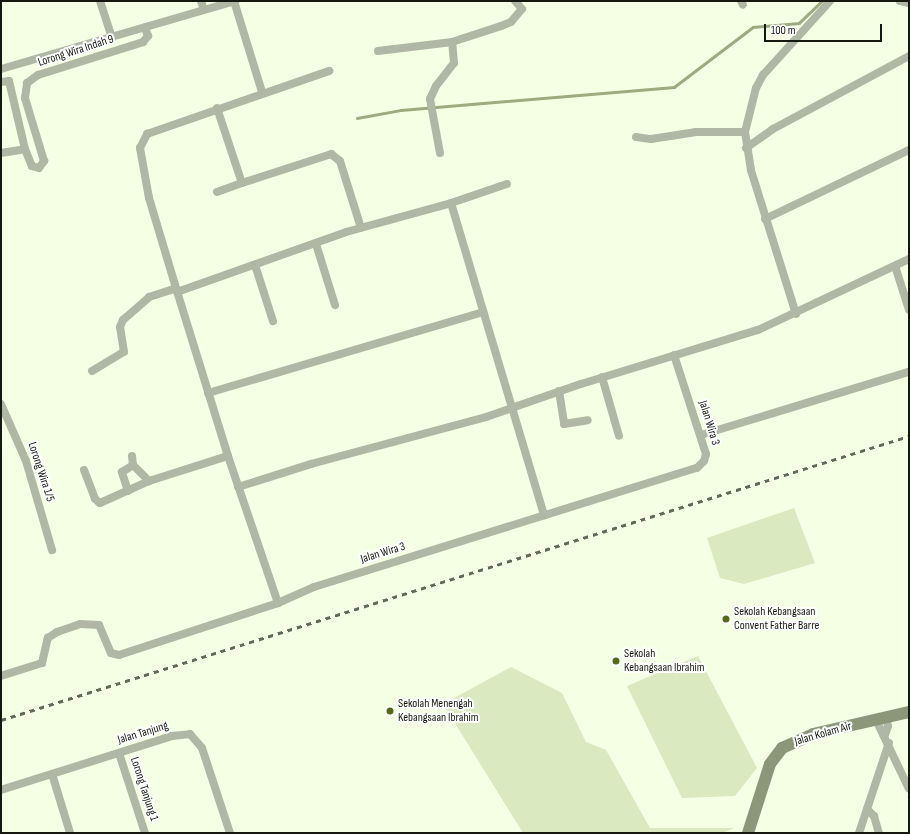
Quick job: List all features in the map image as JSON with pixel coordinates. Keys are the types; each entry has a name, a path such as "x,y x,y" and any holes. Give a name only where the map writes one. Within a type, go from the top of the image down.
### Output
{"main road":[{"name":"Jalan Kolam Air","path":"748,833 770,764 778,752 789,743 813,734 909,712"}],"street":[{"path":"100,1 112,38"},
{"path":"201,1 204,10"},
{"path":"4,69 235,1 262,92"},
{"path":"378,51 452,42 501,26 510,22 522,9 515,1"},
{"path":"796,314 766,219 746,148 745,132 756,88 763,75 830,1"},
{"path":"900,1 909,3"},
{"name":"Lorong Wira Indah 9","path":"4,69 5,81 25,149 32,166 39,168 42,166 44,157 25,98 27,83 38,75 143,42 148,36 145,28"},
{"path":"440,153 431,108 433,91 454,63 452,42"},
{"path":"746,148 773,129 909,56"},
{"path":"278,603 238,487 176,290 145,182 141,143 147,134 262,92 329,71"},
{"path":"217,108 242,183"},
{"path":"636,137 651,139 696,132 745,132"},
{"path":"1,153 25,149"},
{"path":"766,219 909,150"},
{"path":"216,192 331,154 340,161 361,228"},
{"path":"92,371 124,352 120,327 123,320 149,297 255,265 361,228 451,203 507,184"},
{"path":"451,203 544,515"},
{"path":"316,244 335,305"},
{"path":"238,487 311,464 513,408 602,377 758,330 796,314 909,259"},
{"path":"255,265 272,320"},
{"path":"895,266 909,310"},
{"path":"208,392 483,312"},
{"name":"Jalan Wira 3","path":"1,676 42,662 48,638 57,632 80,624 100,625 111,653 116,656 278,603 314,588 697,468 706,458 674,355"},
{"path":"700,435 909,372"},
{"path":"602,377 619,436"},
{"path":"559,391 564,424 588,420"},
{"name":"Lorong Wira 1/5","path":"1,404 28,465 52,550"},
{"path":"132,456 133,465 149,481"},
{"path":"84,470 97,502 103,503 149,481 228,456"},
{"path":"128,491 122,472 133,465"},
{"path":"881,719 888,726 885,735 909,789"},
{"name":"Jalan Tanjung","path":"1,790 172,736 184,734 194,737 202,748 230,833"},
{"path":"859,833 889,743"},
{"name":"Lorong Tanjung 1","path":"119,753 145,833"},
{"path":"52,774 70,833"},
{"path":"867,809 874,816 879,833"}],"green space":[{"path":"794,508 815,563 744,584 720,578 707,538"},
{"path":"698,656 757,768 735,796 682,798 627,686"},
{"path":"511,667 562,693 586,742 606,750 650,828 734,828 723,833 523,833 443,704"}],"waterway":[{"path":"357,118 401,110 674,87 753,27 799,23 822,1"}],"railway":[{"path":"1,720 909,436"}],"place":[{"name":"Sekolah Kebangsaan Convent Father Barre","path":"726,619"},
{"name":"Sekolah Kebangsaan Ibrahim","path":"616,661"},
{"name":"Sekolah Menengah Kebangsaan Ibrahim","path":"390,711"}]}
